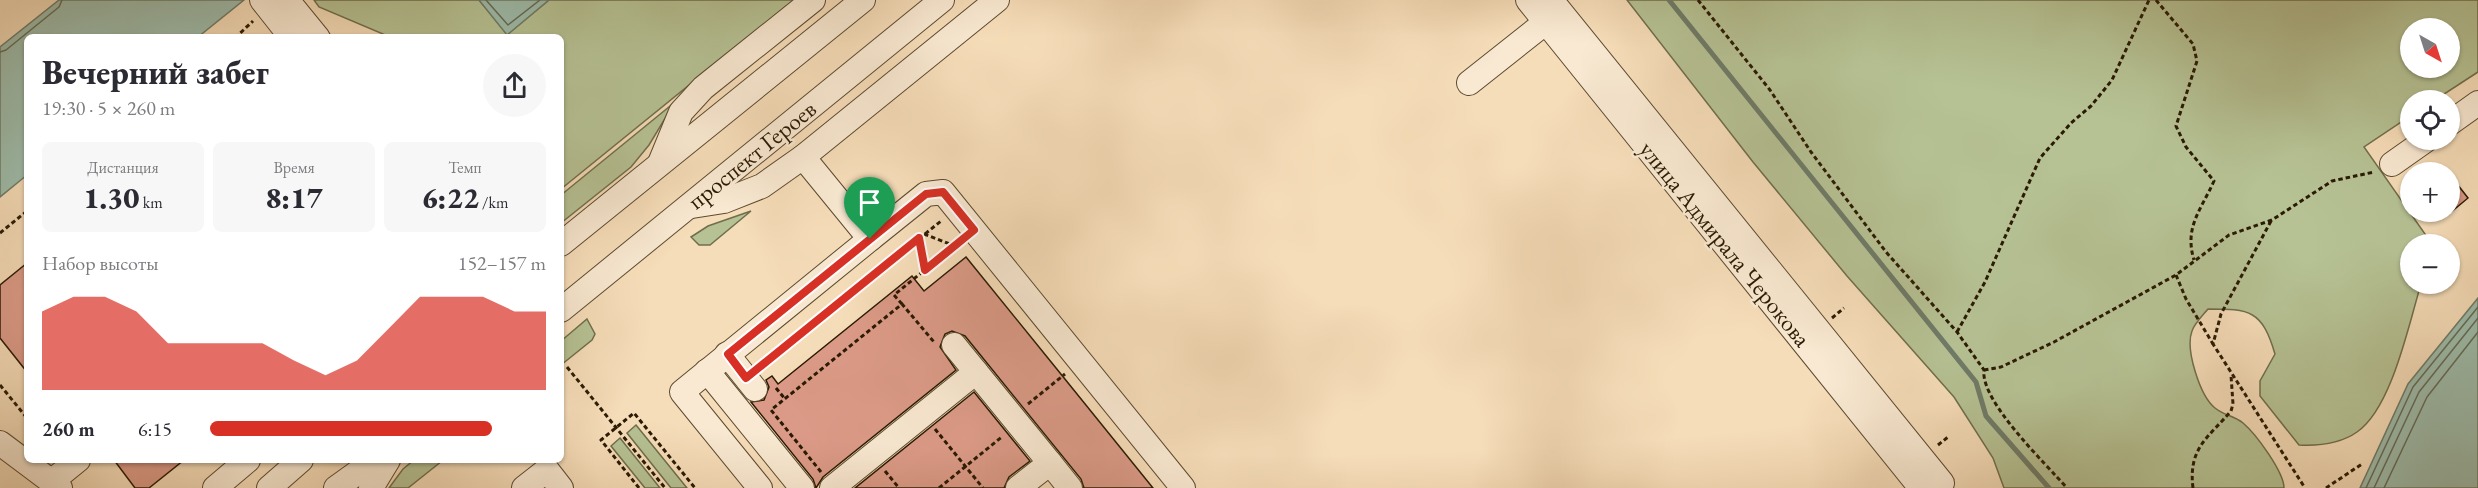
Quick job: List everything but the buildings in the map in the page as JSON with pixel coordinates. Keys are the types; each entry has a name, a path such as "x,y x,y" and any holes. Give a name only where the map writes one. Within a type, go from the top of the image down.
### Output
{"street":[{"path":"287,0 315,34"},
{"path":"659,166 681,111 696,96 813,0"},
{"name":"проспект Героев","path":"564,242 863,0"},
{"name":"проспект Героев","path":"564,308 942,0"},
{"path":"689,206 724,201 762,186 803,157 997,0"},
{"name":"улица Адмирала Черокова","path":"1528,0 1548,11 1933,486"},
{"path":"260,9 288,34"},
{"path":"1469,82 1548,11"},
{"path":"2460,116 2478,103"},
{"path":"2392,164 2412,150"},
{"path":"803,157 870,239"},
{"path":"760,488 682,392 926,194 943,192 1183,488"},
{"path":"954,345 1070,488"},
{"path":"718,362 750,388"},
{"path":"718,362 802,488"},
{"path":"833,488 976,372"},
{"path":"0,443 24,456"},
{"path":"32,463 56,485 75,463"},
{"path":"216,488 245,463"},
{"path":"269,488 298,463"},
{"path":"336,488 371,463"},
{"path":"371,488 386,463"},
{"path":"1018,488 1050,463"},
{"path":"524,488 547,470 561,488"}],"path":[{"path":"1698,0 1770,90 1811,152 1886,252 1957,332 1983,370 1982,382 2011,427 2067,488"},
{"path":"1957,332 1985,282 2040,158 2071,123 2091,106 2112,80 2149,0"},
{"path":"2156,0 2193,44 2197,61 2176,126 2186,147 2214,181 2191,231 2189,244 2194,260"},
{"path":"238,34 260,9"},
{"path":"1983,370 2001,367 2022,358 2176,275 2229,235 2271,219 2332,181 2372,173 2392,164"},
{"path":"750,388 956,208"},
{"path":"0,232 24,213"},
{"path":"2213,344 2222,314 2271,219"},
{"path":"954,345 945,333 933,343 894,295 974,230"},
{"path":"924,234 955,246"},
{"path":"919,238 925,270"},
{"path":"2176,275 2186,299 2213,344 2305,488"},
{"path":"833,488 771,410 902,304"},
{"path":"567,367 665,488"},
{"path":"2193,488 2198,447 2231,411 2233,404 2231,372"},
{"path":"1037,397 1062,376"},
{"path":"0,385 24,414"},
{"path":"779,392 785,399"},
{"path":"639,488 601,440 634,412 695,488"},
{"path":"924,414 983,488"},
{"path":"939,488 1018,424"},
{"path":"1936,447 1948,437"},
{"path":"2326,488 2362,464"}],"green space":[{"path":"314,0 479,0 507,34 383,34 319,7"},
{"path":"549,0 794,0 564,187 564,34 507,34"},
{"path":"1627,0 2478,0 2478,72 2450,90 2400,90 2400,123 2364,147 2400,198 2400,222 2417,222 2425,234 2400,234 2400,294 2418,294 2398,364 2380,404 2369,420 2357,432 2336,442 2299,445 2260,396 2260,381 2275,354 2265,328 2259,320 2244,312 2208,309 2193,328 2190,339 2192,360 2199,383 2209,402 2215,408 2240,421 2255,436 2274,463 2284,488 2004,488 1993,458 1954,397 1847,276 1753,162"},
{"path":"675,102 649,145 631,167 564,221 564,193"},
{"path":"751,211 710,245 699,245 691,237 708,226"},
{"path":"587,319 595,334 592,340 564,363 564,338"},
{"path":"636,425 687,488 671,488 627,433"},
{"path":"620,438 660,488 645,488 611,446"},
{"path":"410,463 439,463 408,488 389,488"}],"water":[{"path":"59,0 244,0 202,34 24,34 24,177 0,197 0,47"},
{"path":"479,0 549,0 508,34"},
{"path":"2478,298 2478,488 2360,488 2408,384"}],"waterway":[{"path":"1669,0 1976,382 1986,416 2049,488"}],"route":[{"path":"943,192 974,230 925,270 919,238 746,378 728,354 870,239 926,194 943,192"}]}
